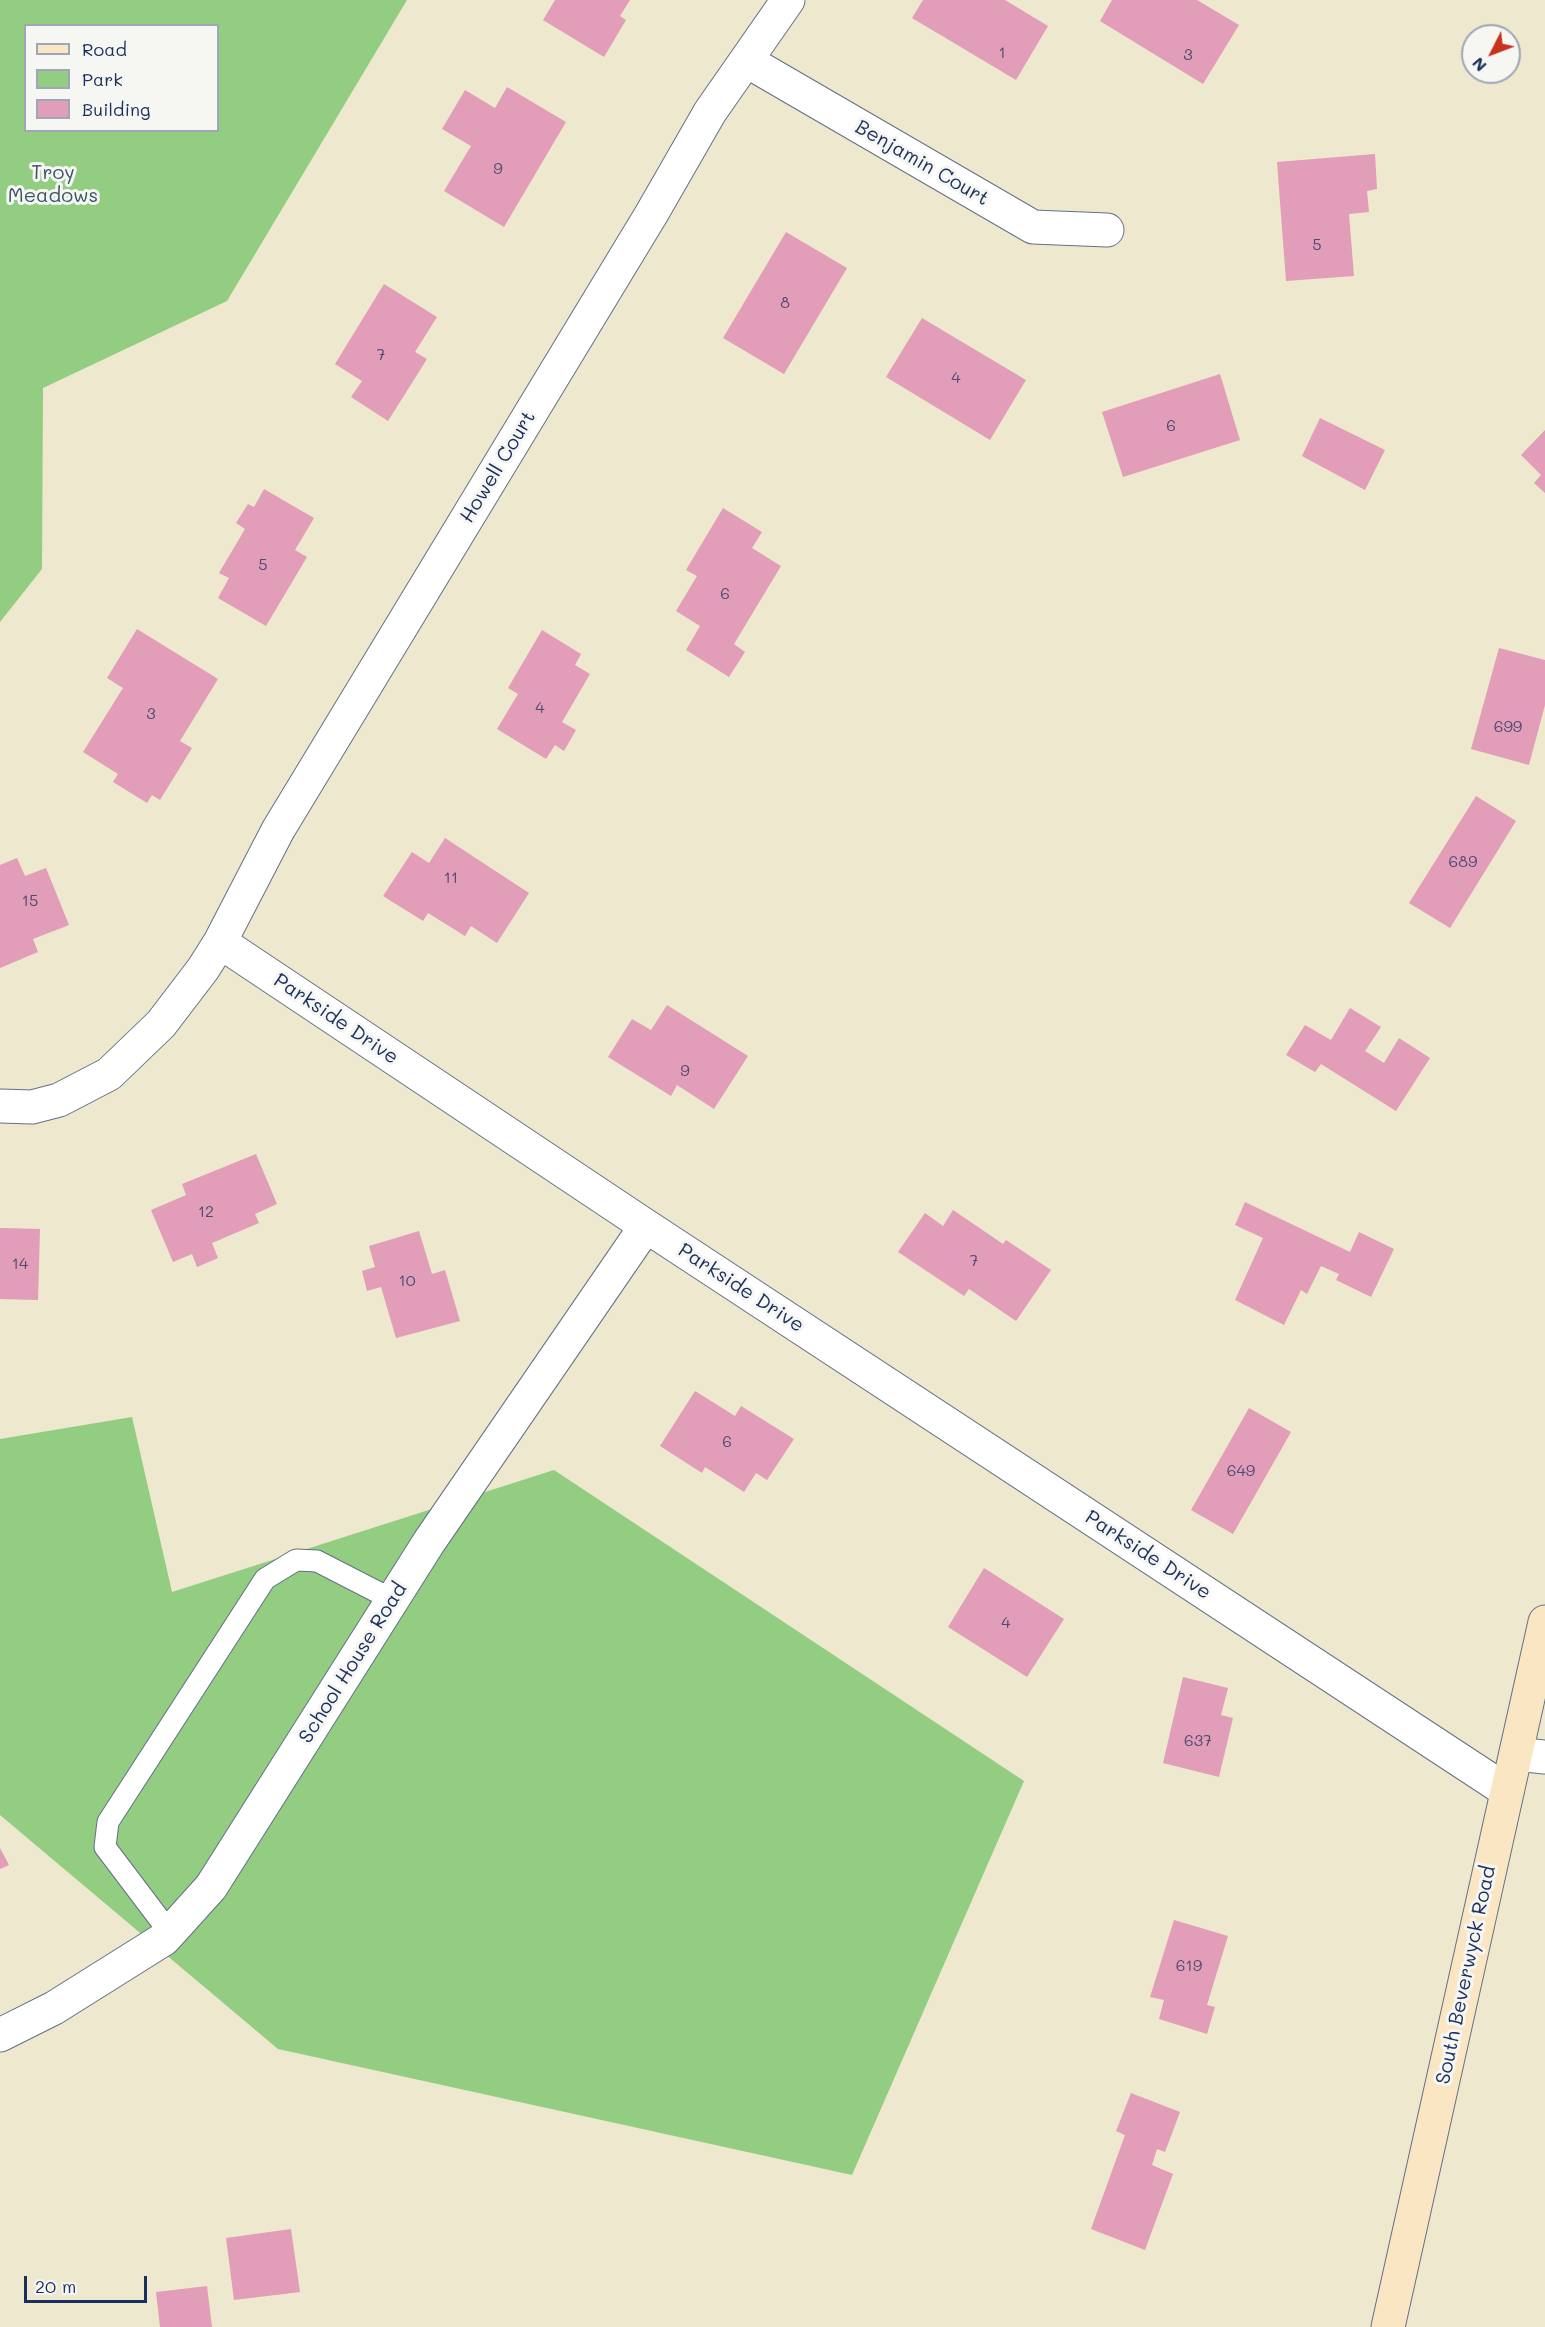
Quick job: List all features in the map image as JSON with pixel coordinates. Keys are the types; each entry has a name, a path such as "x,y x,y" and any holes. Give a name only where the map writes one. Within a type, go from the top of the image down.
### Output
{"main road":[{"name":"South Beverwyck Road","path":"1388,2327 1507,1791 1530,1755 1545,1622"}],"street":[{"name":"Howell Court","path":"220,942 278,830 652,213 710,112 789,0"},
{"name":"Benjamin Court","path":"747,61 1033,227 1107,230"},
{"path":"0,1106 32,1107 59,1100 109,1074 161,1024 203,969 220,942"},
{"name":"Parkside Drive","path":"220,942 646,1226 1507,1791"},
{"name":"School House Road","path":"0,2035 54,2008 164,1939 211,1887 429,1542 646,1226"}],"lane":[{"path":"170,1933 105,1847 108,1822 265,1579 296,1560 317,1561 393,1600"}],"green space":[{"name":"Troy Meadows","path":"0,0 407,0 227,301 43,388 42,569 0,622"},
{"path":"132,1417 172,1592 554,1470 1024,1781 852,2175 278,2049 0,1815 0,1439"}],"building":[{"path":"555,0 630,0 620,16 626,20 604,57 543,20"},
{"path":"923,0 1005,0 1048,26 1016,80 912,18"},
{"path":"1112,0 1197,0 1239,25 1203,84 1100,21"},
{"path":"507,87 566,122 504,227 444,191 471,146 442,129 465,90 495,108"},
{"path":"1375,154 1377,189 1367,191 1369,212 1349,214 1354,276 1286,281 1277,162"},
{"path":"786,232 847,268 784,374 723,338"},
{"path":"384,284 437,317 415,352 427,359 388,421 351,397 362,381 335,364"},
{"path":"922,318 1026,380 990,440 886,377"},
{"path":"1220,374 1240,440 1123,477 1102,412"},
{"path":"1320,418 1385,450 1365,490 1302,456"},
{"path":"1545,430 1545,493 1534,483 1541,475 1521,455"},
{"path":"264,489 314,518 295,550 307,557 266,626 218,598 229,578 219,573 245,529 236,523 248,504 254,507"},
{"path":"723,508 762,532 752,548 781,566 734,644 745,652 729,677 686,650 700,626 676,611 697,576 686,570"},
{"path":"137,629 218,679 180,741 192,748 160,800 152,795 147,803 113,782 118,774 83,752 123,688 107,678"},
{"path":"542,630 581,654 575,665 590,674 562,722 576,730 564,751 555,745 546,759 497,729 518,694 508,688"},
{"path":"1499,648 1545,660 1545,705 1529,765 1471,749"},
{"path":"1476,796 1516,821 1450,928 1409,903"},
{"path":"445,838 529,893 497,943 471,926 465,936 428,913 423,921 383,896 412,852 429,863"},
{"path":"17,858 25,876 46,868 69,925 33,939 38,952 0,968 0,865"},
{"path":"667,1005 748,1056 714,1109 677,1085 671,1096 608,1057 632,1019 651,1030"},
{"path":"1350,1008 1381,1027 1365,1051 1384,1063 1399,1038 1430,1058 1396,1111 1321,1064 1315,1072 1286,1055 1305,1025 1331,1040"},
{"path":"256,1154 277,1204 255,1214 259,1223 212,1243 218,1258 197,1267 192,1254 173,1262 151,1210 186,1195 182,1184"},
{"path":"1245,1202 1350,1252 1359,1232 1394,1249 1371,1297 1336,1280 1339,1274 1321,1266 1307,1294 1301,1290 1284,1325 1235,1300 1263,1238 1235,1225"},
{"path":"953,1210 1003,1244 1006,1240 1051,1270 1016,1321 969,1289 964,1296 898,1252 925,1213 943,1226"},
{"path":"0,1228 40,1229 38,1300 0,1299"},
{"path":"419,1231 432,1274 445,1270 460,1321 396,1338 381,1287 367,1291 362,1271 375,1267 369,1246"},
{"path":"695,1391 735,1416 741,1406 794,1439 767,1480 756,1473 744,1492 705,1467 702,1473 660,1446"},
{"path":"1249,1408 1291,1432 1233,1534 1191,1510"},
{"path":"984,1568 1064,1619 1027,1677 948,1627"},
{"path":"1183,1677 1228,1688 1221,1715 1233,1718 1219,1777 1163,1763"},
{"path":"0,1848 9,1865 0,1869"},
{"path":"1174,1920 1228,1936 1207,2005 1215,2007 1207,2034 1159,2019 1164,2000 1150,1997"},
{"path":"1131,2093 1180,2112 1165,2152 1157,2149 1152,2165 1173,2174 1145,2250 1091,2229 1125,2135 1116,2131"},
{"path":"291,2229 300,2292 234,2300 226,2238"},
{"path":"207,2286 212,2327 160,2327 156,2292"}]}
